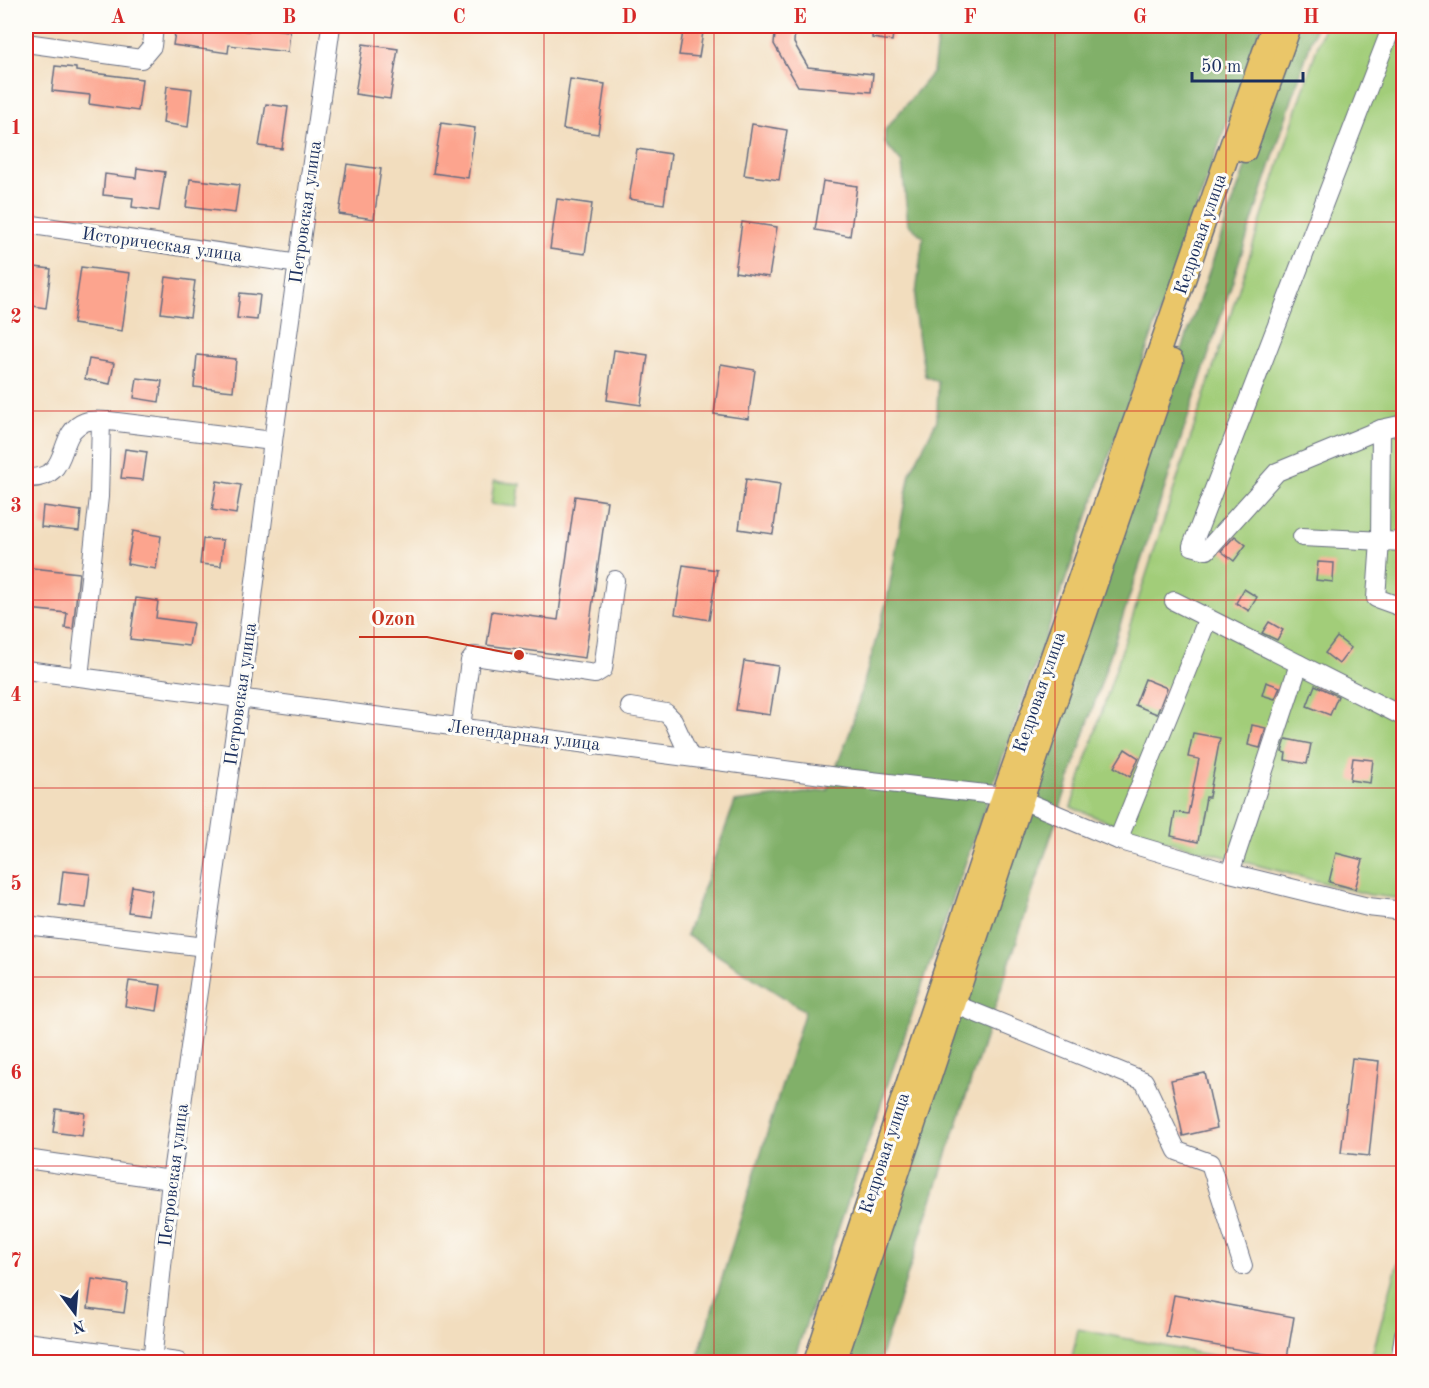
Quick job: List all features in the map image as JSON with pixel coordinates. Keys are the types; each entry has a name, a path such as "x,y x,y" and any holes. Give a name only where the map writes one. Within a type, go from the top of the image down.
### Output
{"main road":[{"name":"Кедровая улица","path":"835,1362 954,1004 1012,798 1273,26"},
{"name":"Кедровая улица","path":"814,1362 1012,798 1290,26"}],"street":[{"path":"26,43 141,59 152,46 154,26"},
{"name":"Петровская улица","path":"152,1361 171,1180 240,698 331,26"},
{"path":"1392,26 1192,546 1207,550 1277,471 1381,429 1404,424"},
{"name":"Историческая улица","path":"26,224 299,264"},
{"path":"26,478 47,476 56,467 73,431 86,421 273,441"},
{"path":"79,677 99,497 102,421"},
{"path":"1381,429 1380,541 1376,598 1404,608"},
{"path":"1302,537 1404,542"},
{"path":"461,727 470,661 474,656 595,674 600,672 603,669 615,580"},
{"path":"1174,601 1404,717"},
{"path":"1118,840 1208,618"},
{"path":"1230,873 1299,664"},
{"name":"Легендарная улица","path":"26,670 1012,798 1118,840 1230,873 1368,906 1404,911"},
{"path":"630,707 666,713 673,720 690,757"},
{"path":"26,925 205,947"},
{"path":"954,1004 1144,1081 1177,1151 1210,1163 1243,1266"},
{"path":"26,1159 171,1180"},
{"path":"1400,1362 1404,1334"},
{"path":"26,1342 152,1361 178,1362"}],"green space":[{"path":"939,26 1261,26 897,1057 793,1362 696,1362 805,1011 686,935 735,802 827,790 850,732 887,600 910,473 937,420 938,382 925,376 914,311 923,237 908,224 902,163 885,143 885,130 933,72"},
{"path":"1294,26 1316,26 879,1362 839,1362 1039,763"},
{"path":"1324,26 1403,26 1403,899 1370,895 1135,833 1071,807"},
{"path":"494,481 520,484 517,507 491,504"},
{"path":"1403,1244 1403,1362 1370,1362"},
{"path":"1078,1329 1244,1362 1071,1362"}],"building":[{"path":"176,26 217,26 248,31 248,26 290,31 288,52 229,45 228,53 173,45"},
{"path":"684,26 704,26 699,57 679,55"},
{"path":"776,26 795,26 794,43 808,67 873,74 871,92 798,86 774,44"},
{"path":"873,26 894,26 892,41 872,38"},
{"path":"363,44 398,49 390,99 355,94"},
{"path":"55,66 76,68 76,71 142,79 138,111 89,104 90,95 52,91"},
{"path":"570,79 605,84 598,134 563,129"},
{"path":"167,86 192,89 188,127 163,123"},
{"path":"266,104 288,107 282,149 259,146"},
{"path":"441,123 475,128 468,178 433,173"},
{"path":"752,124 787,130 779,180 744,175"},
{"path":"637,149 671,154 664,204 629,199"},
{"path":"347,164 381,169 374,219 339,214"},
{"path":"137,168 165,172 159,211 132,207 133,198 103,195 105,174 136,178"},
{"path":"190,179 239,185 235,213 186,207"},
{"path":"823,181 857,186 850,236 815,230"},
{"path":"557,199 592,204 585,254 550,249"},
{"path":"742,222 777,227 769,277 735,272"},
{"path":"26,266 51,269 46,308 26,305"},
{"path":"81,267 130,273 122,331 73,324"},
{"path":"166,277 195,281 190,317 161,313"},
{"path":"240,293 260,295 257,320 237,318"},
{"path":"614,350 648,355 641,405 607,400"},
{"path":"197,355 236,359 233,391 194,387"},
{"path":"89,359 114,363 110,384 85,379"},
{"path":"721,364 755,370 748,419 714,414"},
{"path":"137,378 162,381 159,402 134,398"},
{"path":"125,449 147,452 143,480 121,478"},
{"path":"746,479 780,484 773,534 739,529"},
{"path":"217,481 241,485 236,514 212,510"},
{"path":"575,496 607,501 585,658 487,645 492,611 558,620"},
{"path":"43,506 81,511 79,531 41,527"},
{"path":"133,531 161,536 156,569 127,564"},
{"path":"1235,536 1246,545 1234,561 1221,551"},
{"path":"203,539 223,540 221,566 200,564"},
{"path":"1318,562 1334,563 1333,582 1316,580"},
{"path":"683,565 717,570 709,620 675,614"},
{"path":"32,568 79,573 73,629 65,628 67,613 28,609"},
{"path":"1244,589 1257,597 1249,611 1236,603"},
{"path":"136,598 158,601 156,618 193,623 189,646 130,639"},
{"path":"1269,622 1283,630 1277,640 1262,633"},
{"path":"1337,637 1351,648 1339,664 1325,653"},
{"path":"744,661 778,666 770,715 736,710"},
{"path":"1145,679 1167,688 1157,714 1135,705"},
{"path":"1266,682 1280,687 1275,699 1262,695"},
{"path":"1315,685 1338,696 1330,715 1307,706"},
{"path":"1252,725 1266,728 1260,748 1248,745"},
{"path":"1193,733 1220,738 1198,842 1171,836 1175,812 1188,814 1199,759 1188,757"},
{"path":"1286,739 1311,744 1307,764 1285,760 1286,753 1282,752"},
{"path":"1125,749 1139,758 1130,777 1114,767"},
{"path":"1353,758 1373,760 1370,783 1350,780"},
{"path":"1336,853 1363,860 1355,889 1329,882"},
{"path":"63,871 90,874 86,908 59,905"},
{"path":"132,886 152,890 148,915 128,912"},
{"path":"129,981 161,985 157,1011 125,1006"},
{"path":"1352,1058 1379,1061 1369,1156 1341,1153"},
{"path":"1205,1073 1217,1128 1183,1136 1171,1080"},
{"path":"56,1109 85,1113 82,1136 53,1132"},
{"path":"92,1279 128,1284 124,1313 88,1308"},
{"path":"1174,1295 1294,1317 1287,1358 1166,1337"}],"place":[{"name":"Ozon","path":"519,655"}]}
